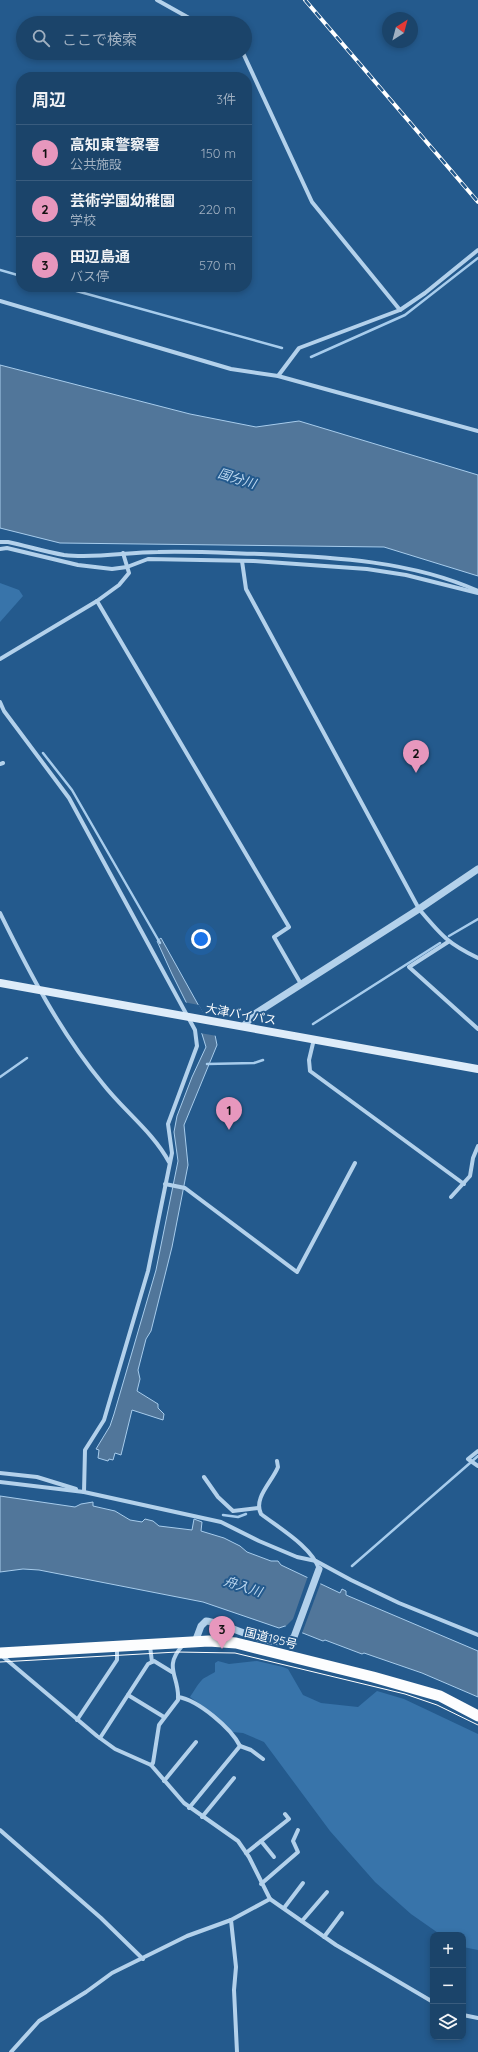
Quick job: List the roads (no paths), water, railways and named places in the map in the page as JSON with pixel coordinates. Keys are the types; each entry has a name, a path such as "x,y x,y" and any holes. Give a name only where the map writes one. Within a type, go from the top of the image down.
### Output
{"highway":[{"name":"国道195号","path":"0,1654 215,1641 236,1643 373,1677 440,1696 478,1716"}],"main road":[{"name":"大津バイパス","path":"0,983 478,1069"}],"street":[{"path":"157,0 186,16"},
{"path":"246,60 252,72"},
{"path":"252,72 312,202 400,310"},
{"path":"278,376 299,348 400,310 425,293 478,250"},
{"path":"0,301 231,369 278,376 478,431"},
{"path":"0,542 8,542 64,555 98,557 122,553 211,552 333,558 390,564 455,582 478,592"},
{"path":"0,549 7,548 78,565 112,569 127,567 148,559 242,561 367,569 406,575 478,592"},
{"path":"0,659 97,601 130,574 122,553"},
{"path":"242,561 246,589 419,909 448,942 478,958"},
{"path":"97,601 289,926 274,937 301,984"},
{"path":"0,702 4,711 69,798 195,1030 197,1046 168,1124 172,1153 148,1271 109,1406 104,1420 85,1450 84,1492"},
{"path":"244,1026 253,1014 419,909 478,869"},
{"path":"0,913 39,990 103,1084 161,1147 170,1162"},
{"path":"448,942 409,968 478,1029"},
{"path":"314,1039 309,1060 310,1071 464,1184"},
{"path":"451,1197 470,1176 473,1158 478,1146"},
{"path":"165,1184 185,1188 297,1272 355,1163"},
{"path":"478,1451 468,1459 478,1466"},
{"path":"151,1765 153,1763 157,1731 164,1717 176,1703 178,1697 176,1680 172,1672 174,1658 190,1643 206,1621 276,1642 286,1642 294,1637 319,1569 310,1552 261,1514 258,1508 260,1498 278,1467 277,1461"},
{"path":"0,1473 37,1477 84,1492 221,1522 259,1541 297,1557 316,1561 398,1603 478,1635"},
{"path":"204,1477 218,1497 234,1511 258,1508"},
{"path":"0,1482 84,1492"},
{"path":"100,1738 152,1662 149,1645"},
{"path":"77,1720 116,1660 116,1646"},
{"path":"0,1654 100,1738 115,1749 151,1765 189,1808 234,1839 246,1853 270,1899 324,1937 430,2000"},
{"path":"152,1662 172,1672"},
{"path":"128,1695 164,1717"},
{"path":"178,1697 198,1706 219,1721 240,1746 251,1750 264,1759"},
{"path":"164,1781 196,1742"},
{"path":"189,1808 240,1746"},
{"path":"202,1817 234,1778"},
{"path":"246,1853 289,1819 285,1814"},
{"path":"0,1830 101,1918 143,1959"},
{"path":"261,1884 298,1852 293,1841 298,1830"},
{"path":"261,1841 274,1857"},
{"path":"284,1908 303,1883"},
{"path":"302,1921 327,1892"},
{"path":"11,2052 39,2021 86,1992 112,1973 187,1936 231,1920 270,1899"},
{"path":"324,1937 342,1913"},
{"path":"231,1920 236,1967 234,1990 237,2052"},
{"path":"466,2016 478,2018"}],"water":[{"name":"国分川","path":"0,365 190,414 256,427 299,421 478,475 478,576 384,547 60,543 0,528"},
{"path":"161,938 215,1035 217,1045 184,1125 188,1165 172,1247 151,1331 146,1339 138,1370 140,1379 137,1391 158,1404 158,1408 164,1414 163,1420 132,1410 121,1455 115,1453 113,1460 109,1459 108,1461 98,1458 99,1450 96,1449 110,1426 156,1270 178,1161 174,1132 177,1116 192,1077 206,1047 202,1034 157,941"},
{"name":"舟入川","path":"0,1496 75,1507 81,1504 93,1502 93,1506 115,1511 130,1520 142,1522 145,1519 153,1521 159,1526 192,1530 194,1519 202,1522 201,1531 224,1538 240,1546 247,1552 271,1561 278,1561 281,1565 340,1593 342,1589 346,1591 346,1595 478,1651 478,1697 422,1673 364,1653 362,1654 325,1640 323,1641 285,1626 279,1628 203,1602 39,1570 23,1569 0,1572"}],"waterway":[{"path":"311,357 405,315 478,258"},
{"path":"0,270 16,275"},
{"path":"80,292 282,348"},
{"path":"43,753 72,790 160,943"},
{"path":"449,936 478,919"},
{"path":"313,1024 440,943"},
{"path":"0,1077 27,1058"},
{"path":"207,1064 254,1063 263,1060"},
{"path":"352,1566 478,1456"},
{"path":"223,1515 238,1517 246,1514"}],"tram line":[{"path":"0,1662 177,1652 235,1653 405,1694 437,1705 478,1725"}],"railway":[{"path":"305,0 478,202"}],"place":[{"name":"芸術学園幼稚園","path":"416,773"},
{"name":"高知東警察署","path":"229,1130"},
{"name":"田辺島通","path":"222,1649"}]}
